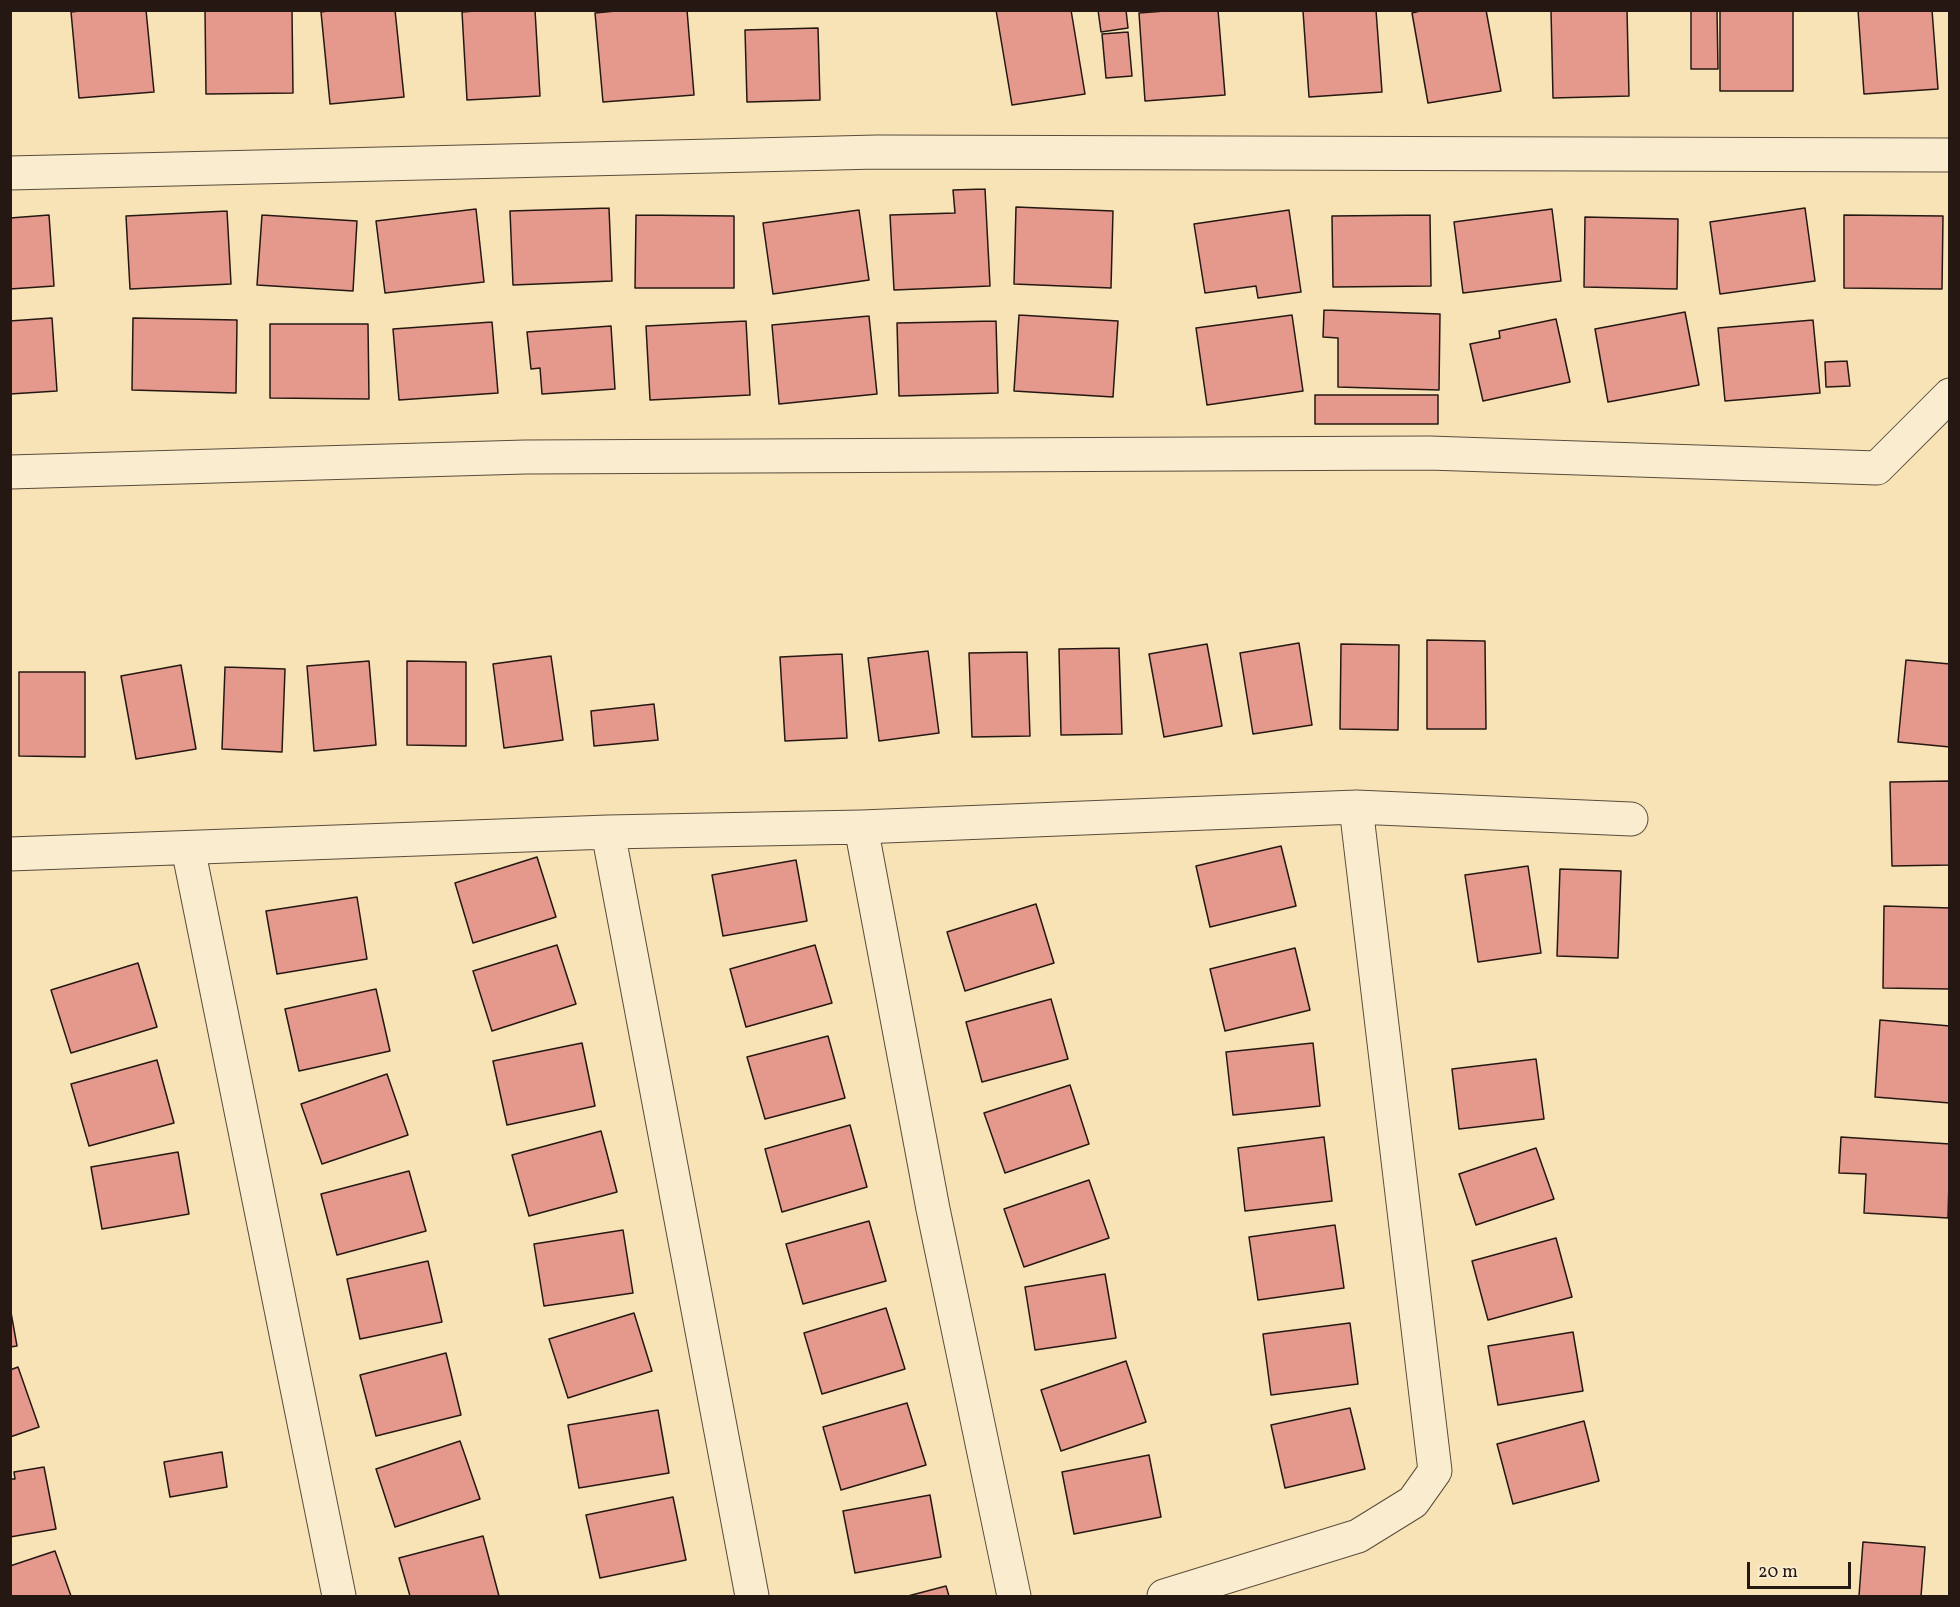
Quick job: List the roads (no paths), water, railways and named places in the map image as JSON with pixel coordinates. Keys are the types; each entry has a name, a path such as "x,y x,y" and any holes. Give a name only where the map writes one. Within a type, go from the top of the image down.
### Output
{"street":[{"path":"10,173 877,152 1950,154"},
{"path":"10,472 525,457 1418,453 1877,468 1950,395"},
{"path":"10,854 608,832 861,827 1356,807 1631,819"},
{"path":"1164,1596 1358,1536 1413,1502 1435,1471 1356,807"},
{"path":"861,827 933,1209 1014,1596"},
{"path":"608,832 752,1596"},
{"path":"188,848 339,1596"}]}
